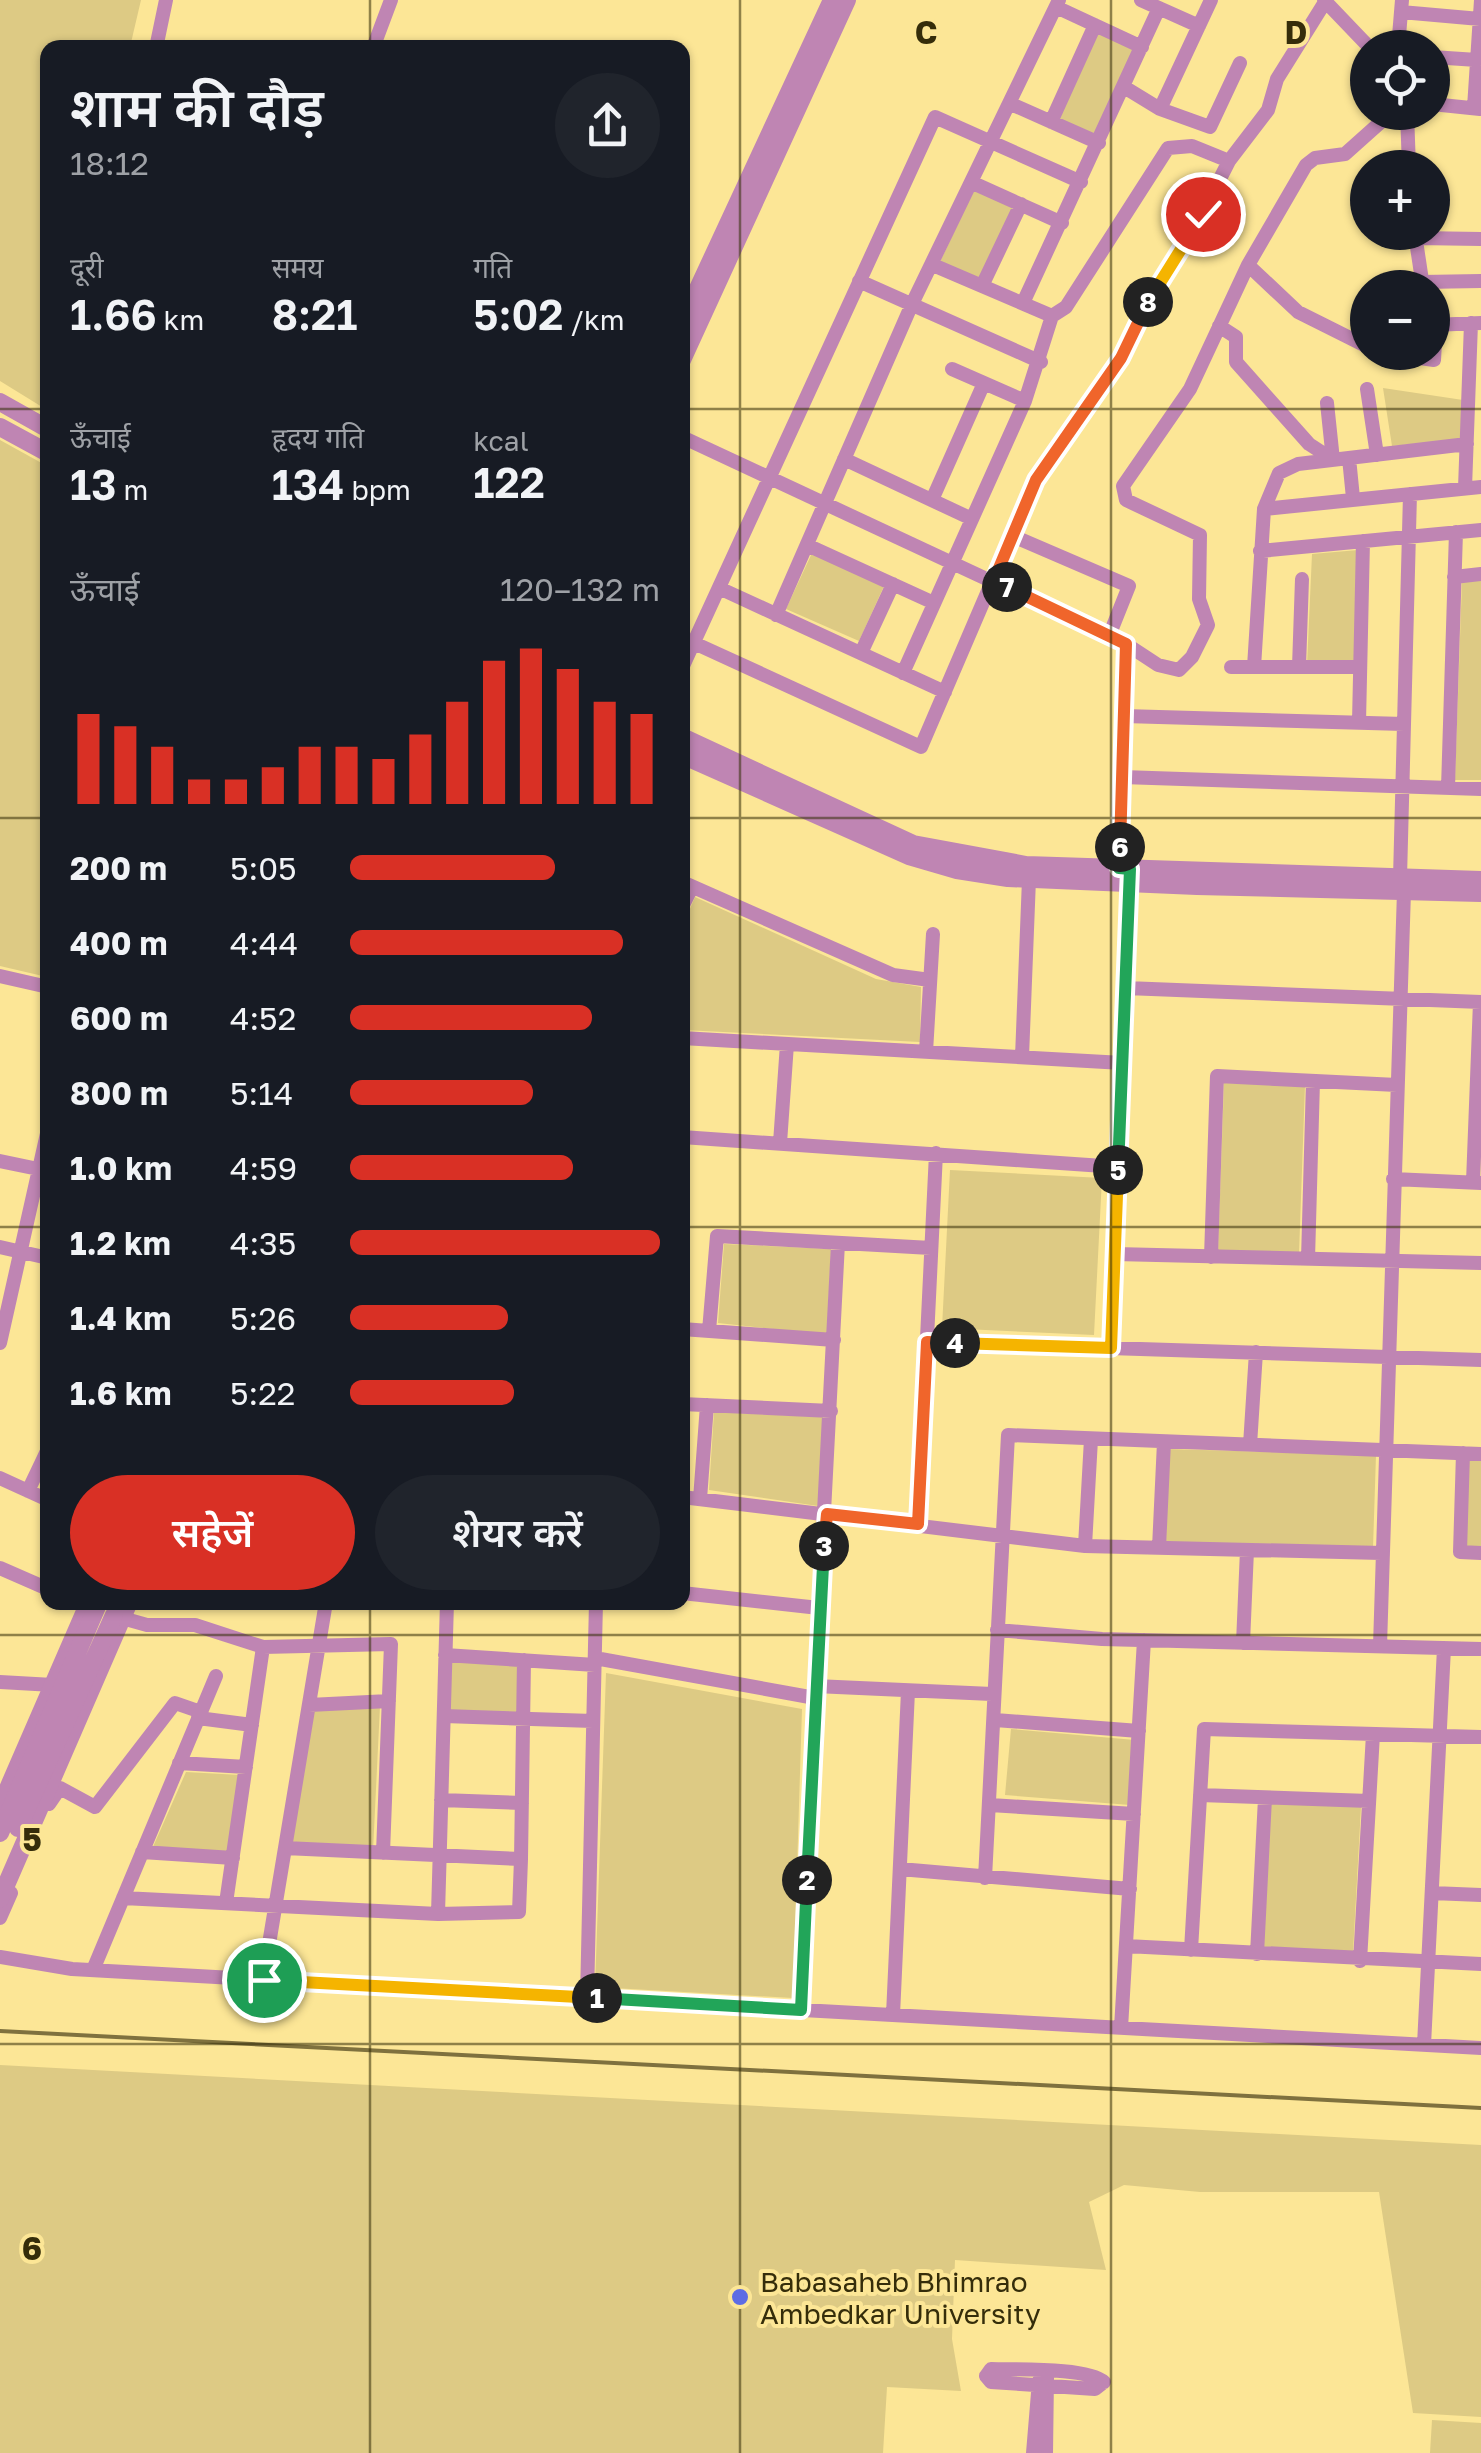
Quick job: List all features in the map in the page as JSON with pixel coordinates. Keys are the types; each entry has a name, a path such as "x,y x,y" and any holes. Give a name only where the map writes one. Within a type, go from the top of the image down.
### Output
{"street":[{"path":"158,40 166,0"},
{"path":"376,40 391,0"},
{"path":"690,304 832,0"},
{"path":"690,342 846,0"},
{"path":"1141,0 1199,26"},
{"path":"1160,109 1212,0"},
{"path":"1450,106 1478,108 1481,0"},
{"path":"694,643 921,748 1036,480 1121,358 1150,298 1196,226 1229,161 1268,110 1277,79 1324,1 1352,30"},
{"path":"776,615 912,304 1057,4 1142,47"},
{"path":"1401,6 1480,19"},
{"path":"1023,304 1159,8"},
{"path":"1051,122 1095,25"},
{"path":"1450,59 1477,60"},
{"path":"1124,87 1160,109 1210,128 1240,64"},
{"path":"1010,104 1099,143"},
{"path":"690,651 934,117 1081,182"},
{"path":"690,441 994,580 1126,644 1158,666 1179,670 1207,632 1199,588 1200,535 1126,500 1122,490 1190,389 1248,265 1310,161 1345,154 1372,130"},
{"path":"903,673 1025,401 1041,362 1052,316 1066,307 1168,148 1192,146 1229,161"},
{"path":"973,183 1062,223"},
{"path":"982,286 1021,204"},
{"path":"1450,237 1481,238"},
{"path":"933,265 1052,316"},
{"path":"1248,265 1298,312 1350,338"},
{"path":"859,281 1041,362"},
{"path":"1450,283 1481,281"},
{"path":"1264,508 1473,487 1467,444 1476,323 1450,324"},
{"path":"1219,326 1236,337 1236,362 1309,444 1341,459"},
{"path":"952,369 1025,401"},
{"path":"932,500 984,383"},
{"path":"1367,390 1377,455"},
{"path":"0,402 40,424"},
{"path":"1327,403 1353,498"},
{"path":"0,428 40,449"},
{"path":"1254,667 1264,508 1280,473 1298,464 1467,444"},
{"path":"844,459 972,519"},
{"path":"1380,1646 1400,1000 1410,494"},
{"path":"1260,551 1481,530"},
{"path":"1448,788 1456,532"},
{"path":"1013,536 1129,586 1109,636"},
{"path":"1359,722 1363,541"},
{"path":"807,545 934,603"},
{"path":"1454,577 1481,574"},
{"path":"1298,667 1302,578"},
{"path":"861,654 893,584"},
{"path":"718,588 945,692"},
{"path":"1111,1348 1126,988 1122,777 1126,644"},
{"path":"1231,666 1360,667"},
{"path":"1124,716 1404,724"},
{"path":"690,742 912,844 977,865 1028,879 1125,876"},
{"path":"690,759 909,856 1125,876 1402,885 1481,893"},
{"path":"1122,777 1481,789"},
{"path":"1022,1057 1028,879"},
{"path":"1402,885 1481,880"},
{"path":"690,885 859,962 892,975 930,980"},
{"path":"926,1052 932,934"},
{"path":"0,976 40,984"},
{"path":"1126,988 1480,1002 1477,1182 1393,1180"},
{"path":"690,1038 1122,1063"},
{"path":"780,1143 787,1044"},
{"path":"1212,1256 1217,1076 1396,1084"},
{"path":"1308,1259 1314,1081"},
{"path":"690,1137 1118,1167"},
{"path":"918,1524 936,1153"},
{"path":"0,1161 40,1169"},
{"path":"0,1343 40,1181"},
{"path":"709,1331 717,1236 932,1248"},
{"path":"801,2010 838,1243"},
{"path":"0,1247 40,1256"},
{"path":"1114,1254 1481,1263"},
{"path":"690,1330 834,1340"},
{"path":"927,1342 1481,1360"},
{"path":"1250,1446 1256,1352"},
{"path":"690,1404 831,1411"},
{"path":"700,1499 707,1405"},
{"path":"986,1878 995,1720 992,1694 1008,1435 1481,1454"},
{"path":"1085,1546 1091,1439"},
{"path":"1159,1548 1164,1442"},
{"path":"1463,1453 1460,1552 1481,1553"},
{"path":"28,1491 40,1466"},
{"path":"0,1478 40,1496"},
{"path":"690,1498 1085,1546 1382,1553"},
{"path":"1243,1643 1247,1550"},
{"path":"0,1568 40,1586"},
{"path":"690,1594 819,1608"},
{"path":"43,1799 2,1795 86,1610"},
{"path":"0,1833 96,1610"},
{"path":"0,1898 123,1610"},
{"path":"0,1870 123,1610"},
{"path":"127,1610 146,1625 195,1625 263,1647 390,1644 382,1853"},
{"path":"264,1980 325,1610"},
{"path":"438,1914 447,1610"},
{"path":"586,1998 596,1610"},
{"path":"997,1630 1144,1640 1481,1649"},
{"path":"1122,2028 1144,1640"},
{"path":"226,1903 263,1647"},
{"path":"1424,2045 1444,1648"},
{"path":"446,1655 595,1662 815,1692 992,1694"},
{"path":"123,1898 438,1914 519,1912 524,1660"},
{"path":"93,1970 216,1676"},
{"path":"0,1682 53,1685"},
{"path":"892,2015 908,1692"},
{"path":"309,1705 388,1701"},
{"path":"0,1918 56,1790 95,1807 175,1703 200,1715 252,1725"},
{"path":"444,1716 594,1722"},
{"path":"995,1720 1139,1731"},
{"path":"1192,1950 1204,1729 1481,1737"},
{"path":"1360,1961 1373,1734"},
{"path":"180,1763 246,1768"},
{"path":"1200,1795 1369,1801"},
{"path":"1257,1954 1265,1798"},
{"path":"442,1800 522,1803"},
{"path":"990,1805 1134,1814"},
{"path":"0,1819 30,1830"},
{"path":"285,1848 521,1859"},
{"path":"142,1852 233,1858"},
{"path":"900,1868 1130,1889"},
{"path":"1432,1892 1481,1894"},
{"path":"1126,1946 1360,1961 1481,1964"},
{"path":"0,1956 93,1970 1481,2048"},
{"path":"1034,2453 1044,2381 1046,2453"}],"shaded area":[{"path":"0,0 141,0 132,40 40,40 40,406 0,381"},
{"path":"1097,33 1135,50 1096,136 1058,118"},
{"path":"975,187 1014,205 979,280 940,262"},
{"path":"1383,388 1463,400 1463,439 1392,446"},
{"path":"0,440 40,462 40,975 0,966"},
{"path":"1358,550 1356,664 1307,665 1312,554"},
{"path":"812,553 884,586 859,641 786,609"},
{"path":"1481,580 1481,780 1455,780 1462,581"},
{"path":"695,897 876,979 921,987 920,1042 690,1030 690,909"},
{"path":"1224,1083 1305,1085 1299,1254 1218,1252"},
{"path":"950,1170 1102,1178 1094,1335 942,1328"},
{"path":"724,1244 831,1249 827,1335 718,1323"},
{"path":"714,1412 823,1417 818,1506 709,1490"},
{"path":"1168,1449 1376,1455 1373,1548 1166,1542"},
{"path":"1467,1460 1481,1460 1481,1549 1464,1548"},
{"path":"452,1660 527,1664 524,1718 449,1715"},
{"path":"606,1673 802,1709 793,1998 595,1987"},
{"path":"380,1706 373,1851 290,1848 314,1710"},
{"path":"1011,1729 1135,1740 1130,1805 1005,1795"},
{"path":"186,1772 240,1775 228,1852 152,1849"},
{"path":"1271,1802 1361,1807 1353,1952 1263,1947"},
{"name":"Babasaheb Bhimrao Ambedkar University","path":"0,2065 1481,2145 1481,2417 1413,2413 1379,2192 1200,2192 1124,2185 1089,2202 1106,2270 955,2260 952,2339 961,2391 887,2387 883,2453 0,2453"},
{"path":"1432,2420 1481,2423 1481,2453 1430,2453"}],"railway":[{"path":"0,2031 1481,2108"}],"place":[{"name":"Babasaheb Bhimrao Ambedkar University","path":"740,2297"}],"route":[{"path":"264,1980 801,2010 819,1608 827,1514 918,1524 927,1342 1111,1348 1130,884 1130,869 1119,868 1126,644 994,580 1036,480 1102,380 1121,358 1150,298 1203,214"}]}
